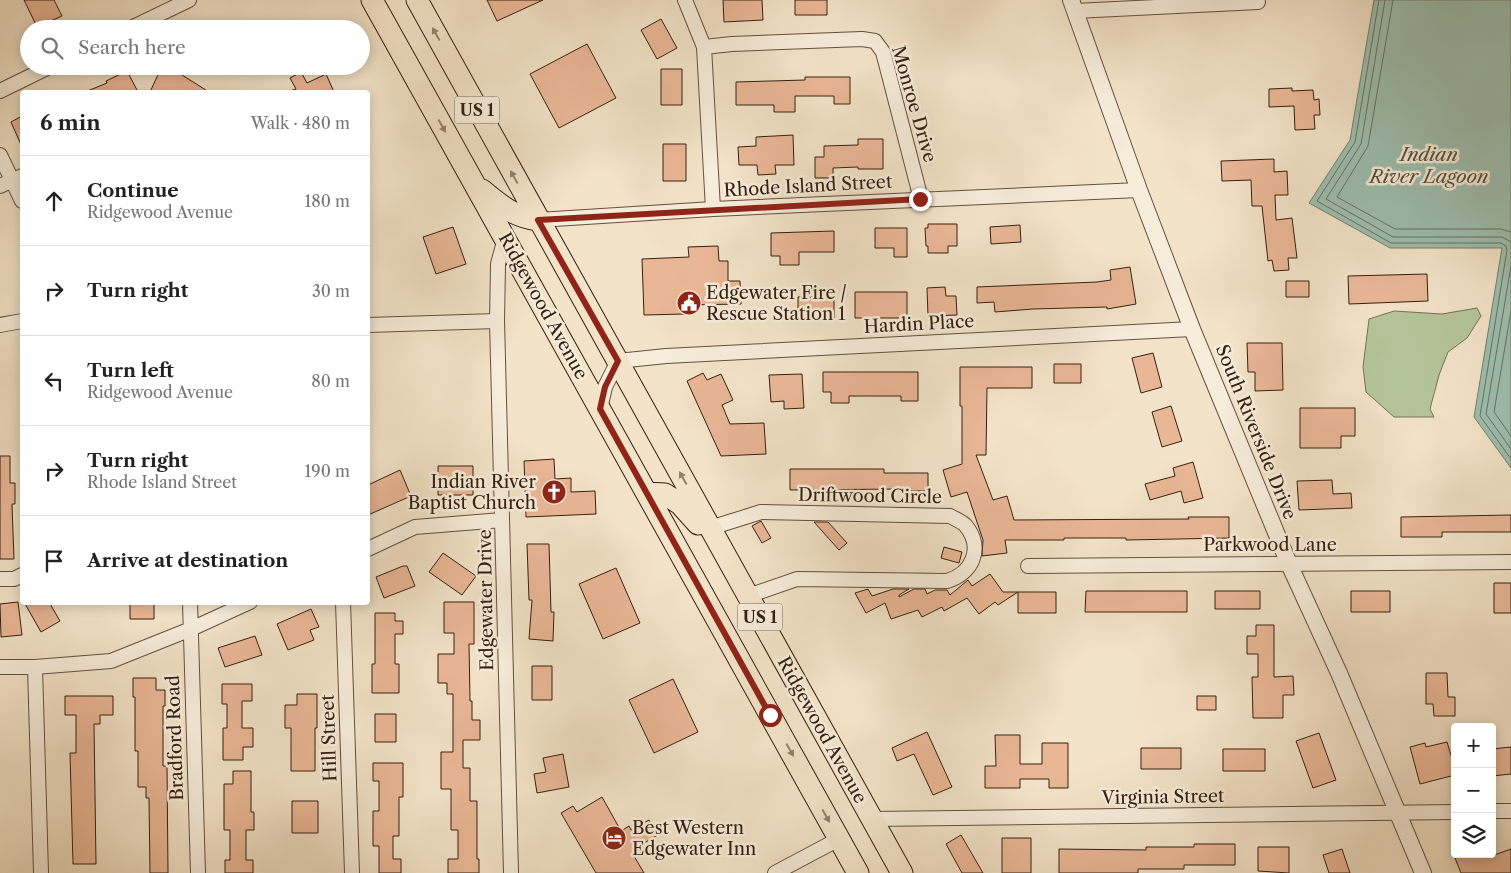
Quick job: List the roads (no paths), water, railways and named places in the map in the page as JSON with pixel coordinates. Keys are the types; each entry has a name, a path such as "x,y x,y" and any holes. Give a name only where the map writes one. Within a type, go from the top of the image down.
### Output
{"main road":[{"name":"Ridgewood Avenue","path":"372,0 858,873"},
{"name":"Ridgewood Avenue","path":"417,0 902,873"},
{"name":"Ridgewood Avenue","path":"475,186 511,213 538,220"},
{"path":"647,493 665,494 680,504 724,552"}],"street":[{"path":"149,20 190,0"},
{"path":"685,0 704,47 713,209"},
{"path":"1073,6 1258,2"},
{"name":"South Riverside Drive","path":"1073,6 1139,190 1192,329 1289,564 1339,673 1423,873"},
{"name":"Monroe Drive","path":"704,47 732,44 862,39 875,41 882,52 920,199"},
{"path":"0,91 33,75"},
{"path":"0,155 20,197"},
{"name":"Rhode Island Street","path":"538,220 713,209 1139,190"},
{"name":"Edgewater Drive","path":"505,238 498,264 497,320 512,873"},
{"path":"370,325 497,320"},
{"path":"0,325 20,321"},
{"name":"Hardin Place","path":"618,361 658,357 1192,329"},
{"path":"600,409 605,387 618,361"},
{"name":"Driftwood Circle","path":"710,528 761,512 950,516 966,525 975,544 973,559 967,569 956,578 947,581 797,579 748,596"},
{"path":"370,548 415,527 502,520"},
{"name":"Parkwood Lane","path":"1028,566 1511,562"},
{"path":"0,579 14,579 20,576"},
{"name":"Bradford Road","path":"190,605 198,873"},
{"path":"0,667 35,667 111,661 191,629 243,605"},
{"name":"Hill Street","path":"343,605 352,873"},
{"path":"35,667 41,873"},
{"path":"1496,811 1511,811"},
{"name":"Virginia Street","path":"872,819 1451,812"},
{"path":"775,873 839,839"}],"water":[{"name":"Indian River Lagoon","path":"1374,0 1511,0 1511,468 1474,417 1502,248 1390,248 1309,203 1350,140"}],"place":[{"name":"Edgewater Fire / Rescue Station 1","path":"689,303"},
{"name":"Indian River Baptist Church","path":"554,492"},
{"name":"Best Western Edgewater Inn","path":"614,838"}]}
